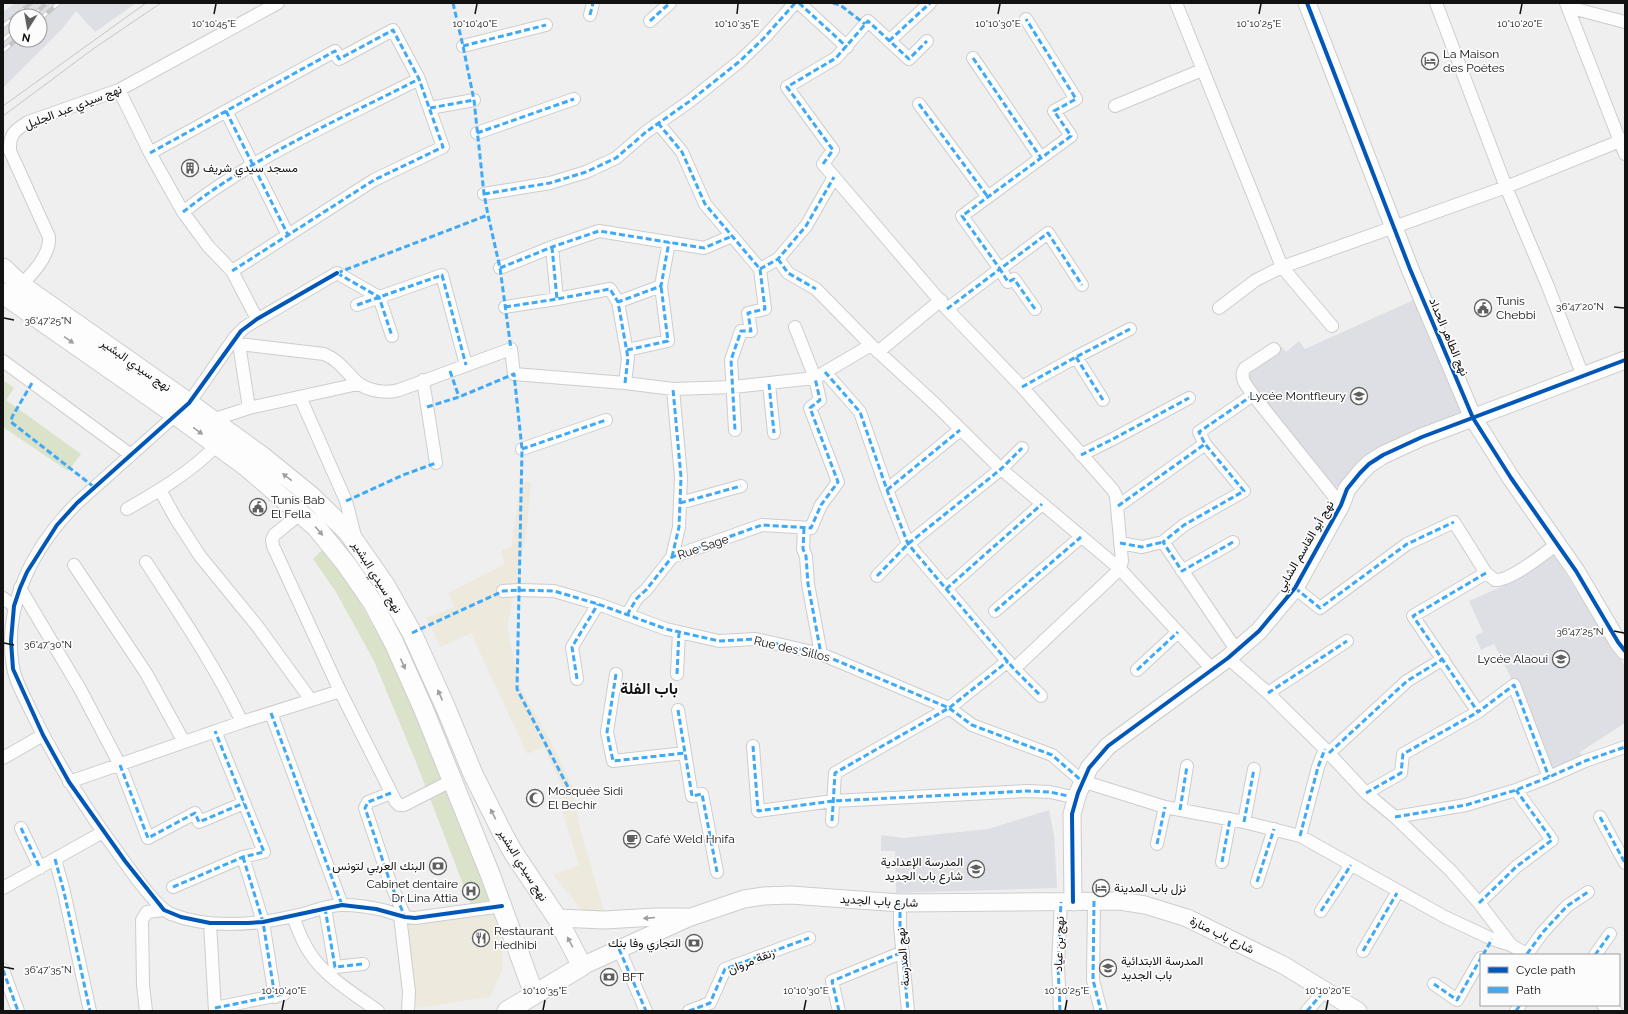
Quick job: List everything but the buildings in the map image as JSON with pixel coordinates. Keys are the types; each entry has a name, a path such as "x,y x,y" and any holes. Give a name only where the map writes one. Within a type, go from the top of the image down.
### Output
{"main road":[{"name":"نهج سيدي البشير","path":"3,268 9,294 183,409 212,420 294,482 326,511 357,543 385,585 412,634 445,706 473,774 503,834 513,852 557,918 582,966"},
{"name":"نهج سيدي البشير","path":"183,409 217,445 265,482 316,527 350,570 373,603 394,643 452,780 502,906 534,994"},
{"path":"394,643 412,634"},
{"path":"515,1009 534,994 582,966"}],"street":[{"name":"نهج سيدي عبد الجليل","path":"9,294 45,257 49,244 49,236 10,151 9,141 11,136 28,122 119,90 278,3"},
{"path":"650,21 670,3"},
{"path":"484,194 550,183 586,172 616,158 646,132 690,101 740,61 764,38 794,3"},
{"path":"799,3 847,47"},
{"path":"889,41 930,3"},
{"path":"1176,3 1282,267 1332,326"},
{"name":"نهج الطاهر الحداد","path":"1307,3 1410,269 1473,418 1511,478 1576,571 1623,644"},
{"path":"1436,3 1506,187 1547,284 1583,376"},
{"path":"1567,5 1625,22"},
{"path":"1567,5 1622,140 1625,154"},
{"path":"1026,19 1076,99 1054,111 1071,136 962,216 1008,282 1014,279 1035,309"},
{"path":"832,821 835,773 948,708 1011,665 1120,569 1122,561 1118,506 1113,490 1022,387 944,304 823,164 833,150 786,88 836,58 868,21 908,59 927,41"},
{"path":"463,46 546,25"},
{"path":"150,153 335,51 339,59 393,30 419,79 444,147 374,180 232,271"},
{"path":"973,58 1041,158"},
{"path":"1115,106 1202,70"},
{"path":"183,212 204,195 252,164 419,79"},
{"path":"119,90 150,153 183,212 208,246 232,271 257,319"},
{"path":"477,133 574,99"},
{"path":"430,108 474,100"},
{"path":"919,104 988,197"},
{"path":"226,111 288,235"},
{"path":"658,123 682,152 705,204 760,269 765,309 748,313 751,331 741,331 731,360 735,430"},
{"path":"1219,308 1256,280 1282,267 1506,187 1622,140"},
{"path":"760,269 778,259 806,226 834,177"},
{"path":"500,268 552,247 599,232 704,248 732,236"},
{"path":"235,344 324,354 336,360 358,384 382,392 399,390 511,349 514,374 625,383 673,389 733,387 769,384 820,375 875,348 1000,269 1048,233 1082,285"},
{"path":"627,350 668,341 661,286 669,242"},
{"path":"552,247 557,299"},
{"path":"778,259 788,273 816,289 1001,469 1120,569 1212,670"},
{"path":"392,336 379,297 337,273 257,319 238,333 235,344 183,409 77,503 61,520 40,551 20,588 14,606 8,671 69,782 139,881 164,910 181,917 210,923 248,923 293,917 342,905 376,909 402,916 431,916 502,906"},
{"path":"357,305 442,276 466,365"},
{"path":"618,302 661,286"},
{"path":"505,306 557,299 610,289 618,302 627,350 628,358 625,383"},
{"path":"795,327 820,375 860,412 887,490 908,544 1011,665 1042,696"},
{"path":"1022,387 1130,329"},
{"path":"235,344 250,408"},
{"path":"1274,349 1245,368 1242,372 1243,379 1253,395 1341,505"},
{"path":"1076,357 1103,400"},
{"name":"نهج أبو القاسم الشابي","path":"1067,902 1072,814 1082,781 1089,768 1108,746 1212,670 1260,631 1295,588 1341,505 1347,489 1353,480 1369,464 1398,447 1625,360"},
{"path":"3,361 131,455"},
{"path":"820,375 820,400 810,408 838,482 820,504 811,528 804,528 803,549 806,556 808,584 821,654"},
{"path":"423,380 436,463"},
{"path":"212,420 250,408 358,384"},
{"path":"769,384 774,433"},
{"path":"672,557 679,527 681,476 673,389"},
{"path":"1120,543 1142,547 1163,542 1184,525 1244,491 1205,444 1199,432 1253,395"},
{"path":"300,397 346,501 354,526 357,543"},
{"path":"1081,455 1114,439 1189,398"},
{"path":"522,449 606,420"},
{"path":"887,490 960,430"},
{"path":"1118,506 1205,444"},
{"path":"127,509 160,490 205,457 217,445"},
{"path":"878,576 908,544 1001,469 1022,448"},
{"path":"680,503 741,486"},
{"path":"160,490 176,519 200,556 258,628 310,700"},
{"path":"946,589 1042,504"},
{"path":"301,513 274,535 272,543 340,691 397,804 404,805 452,780"},
{"path":"1295,588 1320,608 1407,544 1454,522 1486,573 1495,580 1504,579 1538,558 1557,544"},
{"name":"Rue Sage","path":"627,615 637,598 646,590 672,557 762,525 804,528"},
{"path":"995,611 1081,537"},
{"path":"1163,542 1233,654 1268,693 1327,751 1366,793 1395,817 1451,872 1479,903 1511,945"},
{"path":"1182,571 1233,542"},
{"path":"146,562 209,660 242,722"},
{"path":"74,565 146,673 184,742"},
{"path":"1478,712 1413,616 1486,573"},
{"path":"20,588 80,689 120,765 148,838 195,813 199,822 244,803"},
{"name":"Rue des Sillos","path":"503,591 519,590 554,592 598,604 666,629 719,641 756,639 821,654 948,708 972,725 1052,755 1082,781"},
{"path":"3,598 14,606"},
{"path":"577,679 572,647 598,604"},
{"path":"677,674 679,632"},
{"path":"1137,670 1178,632"},
{"path":"1268,693 1347,641"},
{"path":"1300,836 1318,767 1327,751 1406,681 1443,659"},
{"path":"616,674 607,732 613,761 685,753"},
{"path":"1366,793 1401,773 1403,754 1478,712 1514,685 1549,777"},
{"path":"69,782 215,731 340,691"},
{"path":"678,710 692,796 702,794 717,872"},
{"path":"271,713 342,905"},
{"path":"173,887 243,857 264,852 215,731"},
{"path":"3,758 43,735"},
{"path":"754,746 758,811 833,801 1027,791 1050,792 1068,796"},
{"path":"1395,817 1466,805 1516,790 1585,761 1625,747"},
{"path":"1180,810 1187,766"},
{"path":"1244,822 1254,769"},
{"path":"1082,781 1165,807 1244,822 1300,836 1445,917 1492,939 1511,945 1526,954"},
{"path":"1479,903 1516,867 1552,840 1516,790"},
{"path":"391,793 368,802 366,808 402,916 409,992 408,1011"},
{"path":"1157,844 1165,807"},
{"path":"1600,817 1625,862"},
{"path":"1222,862 1230,820"},
{"path":"20,828 40,868"},
{"path":"1257,882 1274,829"},
{"path":"3,888 103,832"},
{"path":"210,923 215,1010 280,996 263,922 243,857"},
{"path":"55,859 64,892 90,1011"},
{"path":"1321,911 1351,865"},
{"path":"1363,951 1397,892"},
{"path":"1529,954 1543,932 1567,906 1588,892"},
{"name":"شارع باب الجديد","path":"582,966 688,918 744,899 772,895 900,903 1067,902"},
{"path":"1094,900 1093,980 1101,1011"},
{"name":"شارع باب منارة","path":"1067,902 1094,900 1145,905 1187,918 1285,966 1358,1011"},
{"name":"نهج بن عياد","path":"1060,1011 1058,965 1067,902"},
{"name":"نهج المدرسة","path":"900,903 902,952 908,1011"},
{"path":"325,908 335,967 363,964"},
{"path":"146,1011 143,985 142,920 147,912 164,910"},
{"path":"293,917 306,948 319,965 356,996 378,1011"},
{"name":"شارع باب الجديد","path":"557,918 604,920 666,917 688,918"},
{"path":"1596,954 1610,934"},
{"name":"زنقة مروان","path":"689,1011 710,1003 725,969 809,938"},
{"path":"1484,954 1492,939"},
{"path":"619,948 646,1011"},
{"path":"839,1011 832,981 902,952"},
{"path":"1434,984 1457,1000 1480,960"},
{"path":"3,970 18,1011"},
{"path":"1307,1011 1324,990"},
{"path":"1605,1006 1616,1011"}],"shaded area":[{"path":"15,3 136,3 95,32 76,11 62,29 48,43 48,8 8,8"},
{"path":"8,8 8,48 43,48 3,88 3,12"},
{"name":"Lycée Montfleury","path":"1418,298 1464,416 1378,453 1334,489 1246,376 1282,347 1286,352 1299,341 1305,349"},
{"path":"521,482 531,482 527,530 507,627 520,687 553,746 572,786 581,832 605,914 582,910 553,875 579,865 560,804 565,801 557,791 563,788 544,747 527,754 471,633 441,647 426,618 454,607 448,593 505,564 501,550 511,547"},
{"name":"Lycée Alaoui","path":"1551,551 1625,666 1625,723 1580,752 1582,760 1551,774 1514,684 1494,644 1481,650 1475,636 1483,632 1469,601 1505,585"},
{"name":"المدرسة الإعدادية شارع باب الجديد","path":"1049,810 1054,835 1057,888 896,893 895,851 881,851 881,835 903,838 988,829"},
{"path":"494,914 502,944 503,968 490,997 417,1008 400,926"}],"green space":[{"path":"3,380 14,388 6,400 81,454 68,471 3,427"},
{"path":"323,549 348,581 388,653 434,758 489,900 471,905 416,762 374,661 336,592 313,559"}],"tram line":[{"path":"3,106 146,3"},
{"path":"3,116 93,49 161,3"}],"railway":[{"path":"3,26 31,3"},
{"path":"41,8 47,3"},
{"path":"48,12 59,3"},
{"path":"3,40 8,36"},
{"path":"3,51 8,47"}],"marked path":[{"path":"453,3 474,100 484,194 500,268 511,349"},
{"path":"590,15 593,3"},
{"path":"650,21 670,3"},
{"path":"484,194 550,183 586,172 616,158 646,132 690,101 740,61 764,38 795,3"},
{"path":"799,3 847,47"},
{"path":"833,3 840,5 865,24"},
{"path":"889,41 930,3"},
{"path":"947,309 1000,269 962,216 1071,136 1054,111 1076,99 1026,19"},
{"path":"823,164 833,150 787,87 836,58 868,21 909,59 927,41"},
{"path":"463,46 546,25"},
{"path":"150,153 335,51 339,59 393,30 419,79 443,147 374,180 232,271"},
{"path":"973,58 1041,158"},
{"path":"183,212 210,192 268,156 328,124 419,79"},
{"path":"477,133 574,99"},
{"path":"430,108 474,100"},
{"path":"919,104 988,197"},
{"path":"226,111 288,235"},
{"path":"658,123 682,152 705,204 760,269 765,309 748,313 751,331 741,331 731,360 735,430"},
{"path":"760,269 778,259 806,226 834,177"},
{"path":"337,273 488,215"},
{"path":"500,268 552,247 599,231 704,248 732,236"},
{"path":"1035,309 1014,279 1008,282 1000,269 1048,233 1082,285"},
{"path":"625,383 628,358 618,302 661,286 669,242"},
{"path":"552,247 557,299"},
{"path":"778,259 788,273 816,289"},
{"path":"337,273 379,297 392,336"},
{"path":"357,305 442,275 466,365"},
{"path":"627,350 668,341 661,286"},
{"path":"505,307 610,289 618,302"},
{"path":"1022,387 1130,329"},
{"path":"1076,357 1103,400"},
{"path":"450,371 459,397"},
{"path":"825,372 860,412 887,490 908,544 1014,669 1041,696"},
{"path":"427,407 459,397 514,374 522,449 517,689 569,789"},
{"path":"627,615 637,598 646,590 672,557 762,525 811,528 821,505 838,482 810,408 820,400 815,378"},
{"path":"32,383 12,417 11,422 94,487"},
{"path":"769,384 774,433"},
{"path":"672,557 679,527 681,477 673,389"},
{"path":"1233,542 1182,571 1163,542 1184,525 1244,491 1205,444 1199,432 1253,395"},
{"path":"1081,455 1189,398"},
{"path":"522,449 606,420"},
{"path":"887,490 960,430"},
{"path":"1118,506 1205,444"},
{"path":"877,576 908,544 1001,469 1022,448"},
{"path":"346,501 403,475 436,463"},
{"path":"680,503 741,486"},
{"path":"946,589 1042,504"},
{"path":"1295,588 1320,608 1407,544 1454,522"},
{"path":"804,528 803,549 806,556 808,584 821,654"},
{"path":"995,611 1081,537"},
{"path":"1120,543 1142,547 1163,542"},
{"path":"1486,573 1413,616 1478,712 1514,685 1549,777"},
{"path":"412,633 503,591 554,591 598,604 666,629 719,641 756,639 821,654 949,708 972,725 1052,755 1082,781"},
{"path":"577,679 572,647 598,604"},
{"path":"677,674 679,632"},
{"path":"1137,670 1178,632"},
{"path":"1268,693 1347,641"},
{"path":"1329,753 1407,681 1443,659"},
{"path":"832,821 835,773 949,708 1008,661"},
{"path":"616,674 607,732 613,761 685,753"},
{"path":"678,710 692,796 702,794 717,872"},
{"path":"1366,793 1401,773 1403,754 1478,712"},
{"path":"271,713 342,905"},
{"path":"173,887 243,857 264,852 215,731"},
{"path":"753,746 758,811 833,801 1027,791 1050,792 1068,796"},
{"path":"1395,817 1466,805 1516,790 1585,761 1625,747"},
{"path":"1300,836 1318,767 1325,749"},
{"path":"120,765 148,838 195,813 199,822 244,803"},
{"path":"1180,810 1187,766"},
{"path":"1244,822 1254,769"},
{"path":"1479,903 1516,867 1552,840 1516,790"},
{"path":"391,793 368,802 365,808 390,882 405,917"},
{"path":"1157,844 1165,807"},
{"path":"1600,817 1625,863"},
{"path":"1222,862 1230,819"},
{"path":"21,828 40,868"},
{"path":"1257,882 1274,829"},
{"path":"243,857 263,922 275,997"},
{"path":"55,859 64,892 90,1011"},
{"path":"1321,911 1351,865"},
{"path":"1527,954 1543,932 1567,906 1588,892"},
{"path":"1363,951 1397,893"},
{"path":"1094,901 1093,980 1101,1011"},
{"path":"1060,1011 1058,965 1061,902"},
{"path":"900,903 900,926 908,1011"},
{"path":"325,908 335,967 363,964"},
{"path":"1596,954 1610,934"},
{"path":"689,1011 710,1003 725,969 809,938"},
{"path":"1484,954 1492,939"},
{"path":"619,949 646,1011"},
{"path":"839,1011 832,981 903,952"},
{"path":"1434,984 1457,1000 1480,960"},
{"path":"3,970 18,1011"},
{"path":"1307,1011 1325,990"},
{"path":"215,1008 284,994"},
{"path":"1516,1011 1519,1006"}],"cycle path":[{"path":"1307,3 1410,269 1473,418 1511,478 1576,571 1618,642 1625,651"},
{"path":"337,273 257,319 241,331 189,403 77,503 57,525 27,572 14,606 11,641 13,669 43,735 69,782 125,861 164,910 181,917 210,923 248,923 263,922 342,905 376,909 405,917 415,918 502,906"},
{"path":"1073,902 1072,814 1078,793 1089,768 1108,746 1228,658 1259,631 1295,588 1341,505 1347,489 1369,464 1383,455 1422,437 1625,360"}],"place":[{"name":"La Maison des Poètes","path":"1430,61"},
{"name":"مسجد سيدي شريف","path":"190,168"},
{"name":"Tunis Chebbi","path":"1483,308"},
{"name":"Lycée Montfleury","path":"1359,396"},
{"name":"Tunis Bab El Fella","path":"258,507"},
{"name":"Lycée Alaoui","path":"1561,659"},
{"name":"Mosquée Sidi El Bechir","path":"535,798"},
{"name":"Café Weld Hnifa","path":"632,839"},
{"name":"البنك العربي لتونس","path":"438,866"},
{"name":"المدرسة الإعدادية شارع باب الجديد","path":"976,869"},
{"name":"نزل باب المدينة","path":"1101,888"},
{"name":"Cabinet dentaire Dr Lina Attia","path":"471,891"},
{"name":"Restaurant Hedhibi","path":"481,938"},
{"name":"التجاري وفا بنك","path":"694,943"},
{"name":"المدرسة الابتدائية باب الجديد","path":"1108,968"},
{"name":"BFT","path":"609,977"}],"district":[{"name":"باب الفلة","path":"649,688"}]}
